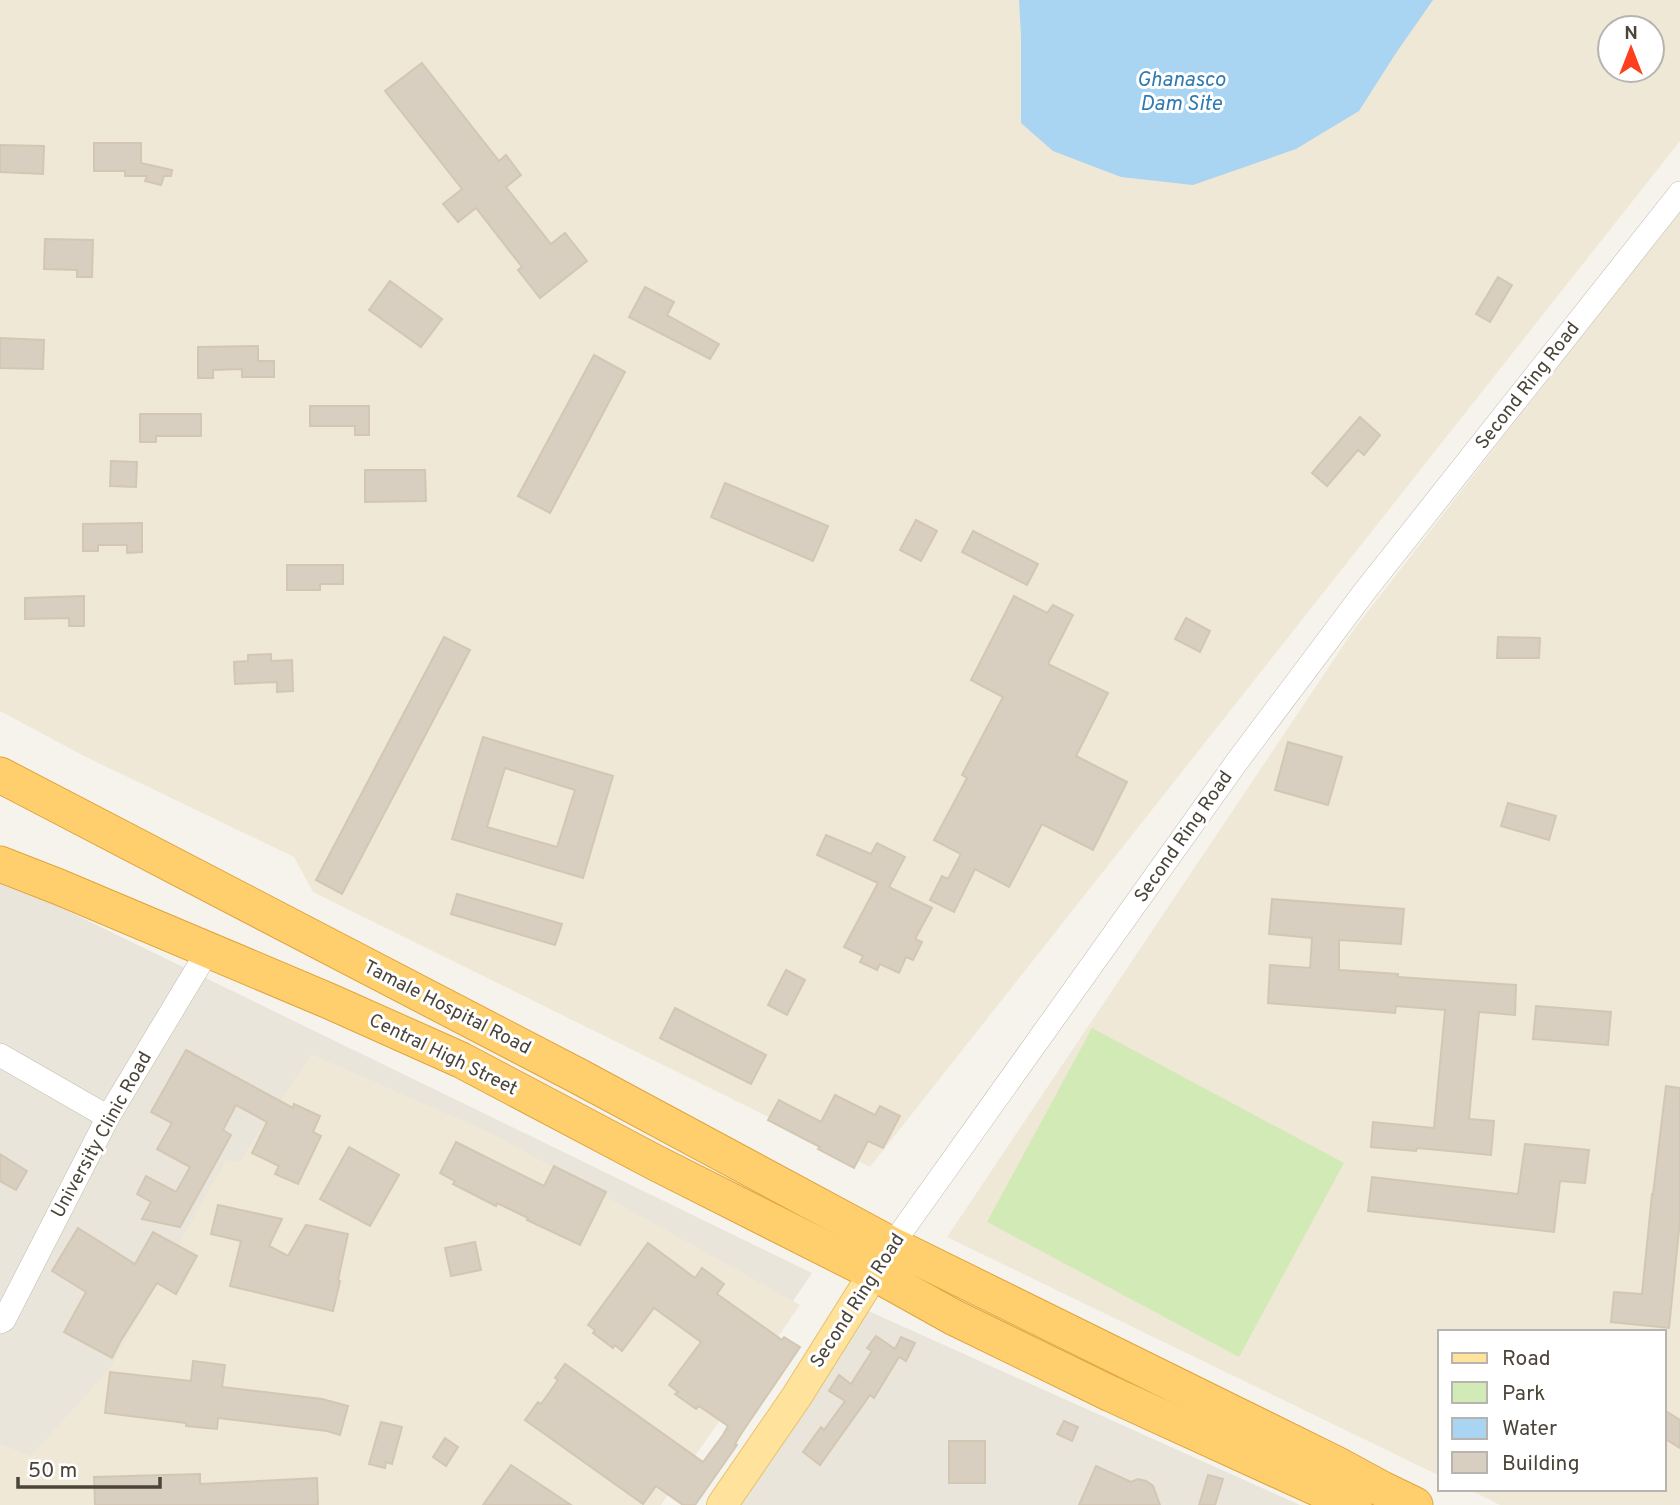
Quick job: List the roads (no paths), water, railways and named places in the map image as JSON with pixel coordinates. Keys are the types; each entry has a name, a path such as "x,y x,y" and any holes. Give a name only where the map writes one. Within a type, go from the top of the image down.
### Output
{"highway":[{"name":"Tamale Hospital Road","path":"0,775 566,1070 892,1245 1415,1505"},
{"name":"Central High Street","path":"0,864 208,949 461,1060 656,1163 874,1273 953,1317 1245,1457 1354,1505"}],"main road":[{"name":"Second Ring Road","path":"722,1505 797,1396 892,1245"}],"street":[{"name":"Second Ring Road","path":"892,1245 1236,763 1340,623 1680,193"},
{"name":"University Clinic Road","path":"0,1322 4,1320 108,1116 208,949"},
{"path":"0,1055 108,1116"}],"water":[{"name":"Ghanasco Dam Site","path":"1019,0 1433,0 1359,111 1296,149 1193,185 1121,177 1053,151 1021,123"}]}
